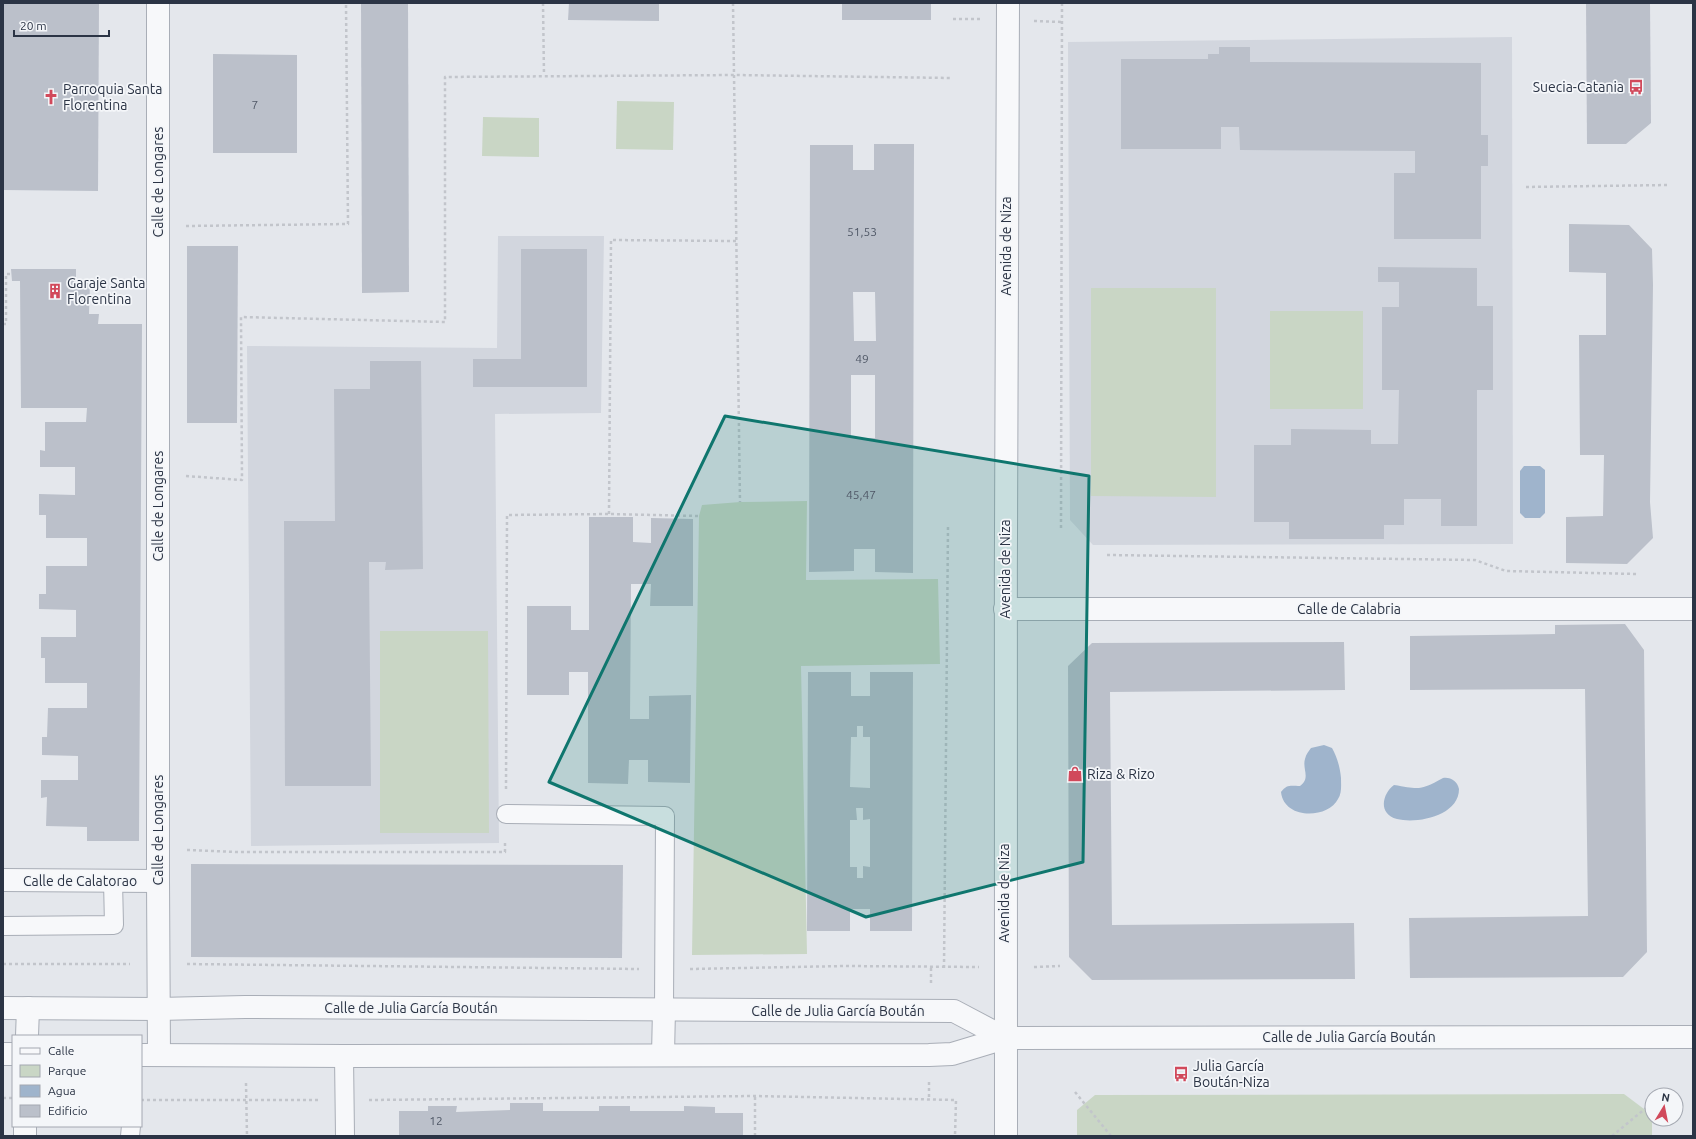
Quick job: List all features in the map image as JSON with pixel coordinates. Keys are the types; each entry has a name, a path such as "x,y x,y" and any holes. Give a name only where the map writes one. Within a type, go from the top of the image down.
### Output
{"street":[{"name":"Calle de Longares","path":"158,3 158,1009"},
{"name":"Avenida de Niza","path":"1006,1136 1004,967 1008,3"},
{"name":"Calle de Calabria","path":"1005,609 1693,609"},
{"name":"Calle de Calatorao","path":"3,880 158,881"},
{"name":"Calle de Julia García Boután","path":"3,1008 158,1009 245,1007 954,1011 1005,1038"},
{"path":"27,1035 28,1008"},
{"name":"Calle de Julia García Boután","path":"158,1009 150,1055 344,1056 952,1054 1005,1038 1693,1038"},
{"path":"663,1055 664,1009"}],"lane":[{"path":"506,814 665,816 664,1009"},
{"path":"3,926 114,925 113,881"},
{"path":"344,1056 344,1136"}],"path":[{"path":"158,226 348,224 346,3"},
{"path":"543,3 544,75"},
{"path":"733,3 740,502"},
{"path":"1061,528 1062,3"},
{"path":"158,474 242,480 241,317 445,322 445,77 544,75 734,75 952,78"},
{"path":"1526,187 1669,185"},
{"path":"609,514 611,240 736,241"},
{"path":"3,324 6,324 6,274 11,274"},
{"path":"187,857 186,850 236,852 505,852 507,515 609,514 699,516"},
{"path":"944,968 948,526"},
{"path":"1107,555 1475,560 1506,571 1637,574"},
{"path":"187,956 187,964"},
{"path":"3,964 187,964 664,970 845,966 944,968 1060,966"},
{"path":"1075,1092 1111,1136"},
{"path":"755,1096 755,1136"},
{"path":"142,1100 344,1100 755,1096 956,1100 955,1136"},
{"path":"1612,1136 1644,1110"}],"highlighted area":[{"path":"725,416 1089,476 1083,862 866,917 549,782"}],"shaded area":[{"path":"1512,37 1513,544 1093,545 1070,520 1068,42"},
{"path":"498,236 604,236 601,413 495,414 499,843 251,846 247,346 497,348"}],"green space":[{"path":"617,101 674,102 673,150 616,149"},
{"path":"483,117 539,118 539,157 482,156"},
{"path":"1091,288 1216,288 1216,497 1091,496"},
{"path":"1270,311 1363,311 1363,409 1270,409"},
{"path":"807,501 806,580 938,579 940,664 801,666 807,954 692,955 699,516 702,505 740,502"},
{"path":"380,631 488,631 489,833 380,833"},
{"path":"1624,1094 1644,1109 1644,1127 1652,1127 1652,1136 1077,1136 1077,1110 1095,1095"}],"water":[{"path":"1524,466 1540,466 1545,470 1545,513 1540,518 1525,518 1520,513 1520,471"},
{"path":"1324,745 1332,748 1338,762 1341,778 1339,797 1333,806 1325,810 1307,814 1298,812 1290,808 1284,801 1281,792 1287,787 1300,786 1303,783 1306,777 1304,763 1305,757 1311,748"},
{"path":"1443,778 1453,780 1459,789 1457,798 1452,806 1445,812 1425,819 1415,820 1397,819 1387,813 1384,804 1385,798 1387,793 1394,785 1419,788"}],"building":[{"name":"Parroquia Santa Florentina","path":"3,3 99,3 98,191 3,190"},
{"path":"361,3 408,3 409,292 362,293"},
{"path":"569,3 659,3 659,21 568,20"},
{"path":"842,3 931,3 931,20 842,20"},
{"path":"1586,3 1650,3 1651,123 1626,144 1587,144"},
{"path":"1219,47 1250,47 1250,62 1481,63 1481,135 1488,135 1488,166 1481,166 1481,239 1394,239 1394,173 1415,173 1415,151 1240,150 1239,127 1221,127 1221,149 1121,149 1121,59 1208,59 1208,54 1219,54"},
{"path":"213,54 297,55 297,153 213,153"},
{"path":"874,144 914,144 913,573 875,572 875,549 854,549 854,571 809,572 810,145 853,145 853,170 874,170","holes":["853,292 875,292 876,341 854,341","851,375 875,375 875,438 851,438"]},
{"path":"1569,224 1629,225 1652,249 1653,285 1650,502 1653,538 1627,564 1566,563 1566,517 1603,516 1604,455 1580,455 1579,335 1606,335 1606,273 1569,272"},
{"path":"187,246 238,246 237,423 187,423"},
{"path":"521,249 587,249 587,387 473,387 473,359 521,359"},
{"path":"1378,267 1477,268 1477,306 1493,306 1493,390 1477,390 1477,526 1441,526 1441,499 1404,499 1404,525 1384,525 1384,539 1289,539 1289,522 1254,522 1254,445 1291,445 1291,429 1371,430 1371,444 1398,444 1399,390 1382,390 1382,307 1399,307 1399,282 1378,282"},
{"path":"11,269 76,269 76,282 90,282 89,314 99,314 98,324 142,324 139,841 87,841 87,827 46,826 47,797 41,798 41,780 78,780 78,756 42,755 42,737 47,737 48,708 87,708 87,683 45,683 45,658 41,658 41,637 76,637 76,610 39,609 39,594 46,594 46,566 87,566 87,538 46,538 46,515 39,515 39,494 75,495 75,467 40,467 40,450 45,451 45,422 86,422 87,408 21,408 20,281 12,281"},
{"path":"370,361 421,361 423,569 385,570 386,562 369,562 371,786 285,786 284,521 335,521 334,389 370,389"},
{"path":"589,517 633,517 633,542 651,543 651,518 693,519 693,606 650,606 651,584 631,584 630,719 649,719 649,696 691,695 690,783 648,782 648,760 629,760 628,784 588,783 588,672 569,672 569,695 527,695 527,606 571,606 571,630 589,630"},
{"path":"1625,624 1644,650 1647,952 1623,977 1410,978 1409,918 1588,916 1585,689 1410,690 1410,636 1555,634 1555,625"},
{"path":"1344,642 1345,690 1110,692 1112,925 1354,923 1355,979 1092,980 1069,957 1068,666 1092,643"},
{"path":"808,672 851,672 851,696 870,696 870,672 913,672 912,931 870,931 870,909 850,909 850,931 807,931","holes":["857,726 863,726 863,737 870,737 870,788 850,787 851,737 857,737","856,808 863,808 863,820 870,819 870,867 863,866 863,878 857,878 857,867 850,867 850,820 857,820"]},
{"path":"191,864 623,865 622,958 191,957"},
{"path":"510,1103 543,1103 543,1111 599,1111 599,1106 630,1106 630,1111 684,1111 684,1106 715,1107 715,1113 743,1113 743,1136 399,1136 399,1111 428,1111 428,1106 457,1106 456,1112 510,1110"}],"place":[{"name":"Suecia-Catania","path":"1636,87"},
{"name":"Parroquia Santa Florentina","path":"51,97"},
{"name":"Garaje Santa Florentina","path":"55,291"},
{"name":"Riza & Rizo","path":"1075,774"},
{"name":"Julia García Boután-Niza","path":"1181,1074"}]}
